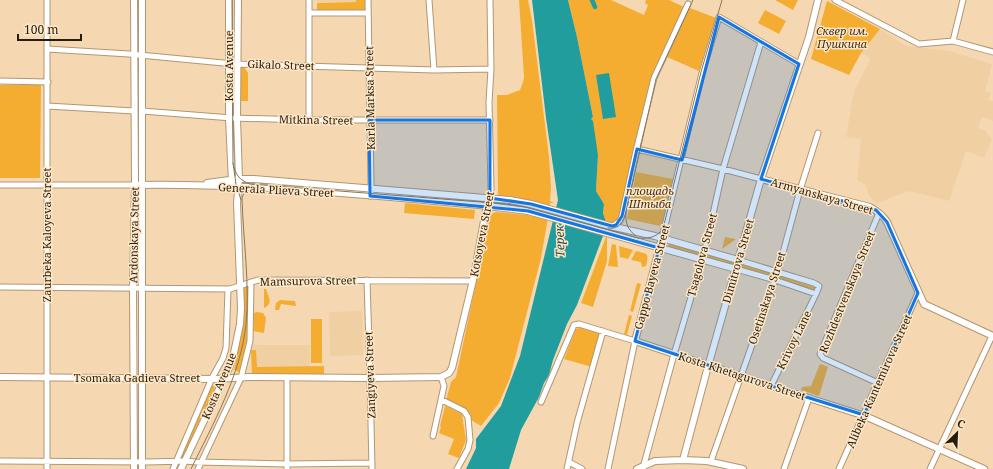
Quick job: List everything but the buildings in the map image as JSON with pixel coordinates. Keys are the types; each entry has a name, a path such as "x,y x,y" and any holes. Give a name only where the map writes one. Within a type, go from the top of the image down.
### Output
{"main road":[{"name":"Ardonskaya Street","path":"134,0 142,111 142,469"},
{"name":"Ardonskaya Street","path":"134,469 134,111 142,0"},
{"name":"Kosta Avenue","path":"229,0 229,118 231,179 236,187"},
{"name":"Kosta Avenue","path":"182,469 234,354 240,324 240,286 236,203 236,187 239,179 237,118 238,0"},
{"name":"Dimitrova Street","path":"683,460 761,179 809,37 818,0"},
{"path":"239,168 244,176 251,179"},
{"name":"Generala Plieva Street","path":"193,185 231,179 251,179 520,201 611,226 662,238 738,260"},
{"name":"Armyanskaya Street","path":"761,179 870,207 879,213 888,222 924,304 993,336"},
{"name":"Generala Plieva Street","path":"135,185 236,187 370,196 528,211 736,269"},
{"name":"Kotsoyeva Street","path":"441,377 449,373 452,368 473,281 490,198"},
{"name":"Gappo Bayeva Street","path":"635,341 662,238"},
{"name":"Kosta Khetagurova Street","path":"635,341 708,366 864,415 984,469"},
{"name":"Tsomaka Gadieva Street","path":"0,377 224,379 441,377"},
{"path":"637,469 655,461 683,460 711,461 743,469"}],"street":[{"name":"Zaurbeka Kaloyeva Street","path":"46,469 48,377 46,287 48,82 47,0"},
{"path":"309,0 309,120"},
{"name":"Karla Marksa Street","path":"368,0 370,196"},
{"path":"429,0 434,70"},
{"name":"Kotsoyeva Street","path":"490,0 490,198"},
{"path":"835,0 919,44 953,42 993,52"},
{"path":"953,42 963,0"},
{"path":"611,226 616,225 622,218 654,78 688,4"},
{"path":"309,13 368,13"},
{"name":"Gappo Bayeva Street","path":"662,238 702,73 719,17 761,42"},
{"path":"761,42 799,64"},
{"name":"Tsagolova Street","path":"643,467 674,354 705,250 723,169 761,42"},
{"name":"Gikalo Street","path":"47,49 138,55 229,64 434,70 491,69"},
{"path":"0,81 48,82"},
{"path":"47,106 134,111"},
{"name":"Mitkina Street","path":"142,111 229,118 309,120 490,120"},
{"name":"Osetinskaya Street","path":"711,461 778,271 800,190 818,133"},
{"name":"Armyanskaya Street","path":"637,149 761,179"},
{"name":"Generala Plieva Street","path":"0,185 135,185"},
{"name":"Rozhdestvenskaya Street","path":"878,383 823,358 820,354 879,213"},
{"path":"736,269 816,294 818,284 738,260"},
{"name":"Mamsurova Street","path":"0,287 228,289 258,280 473,281"},
{"name":"Zangiyeva Street","path":"367,280 372,469"},
{"name":"Kosta Avenue","path":"198,469 241,378 250,341 251,282"},
{"path":"173,469 212,378 223,358 226,348 228,289"},
{"name":"Alibeka Kantemirova Street","path":"838,469 864,415 918,292"},
{"name":"Krivoy Lane","path":"771,386 816,294"},
{"name":"Kosta Khetagurova Street","path":"541,402 574,325 579,324 635,341"},
{"path":"567,469 577,423 603,331"},
{"path":"930,469 993,336"},
{"name":"Gappo Bayeva Street","path":"608,469 635,341"},
{"path":"433,436 444,386 441,377"},
{"path":"287,378 287,466"},
{"path":"784,469 809,398"},
{"path":"442,400 464,411 468,417 470,440 468,449 458,469"},
{"path":"0,461 185,461 287,466 372,463"},
{"path":"569,462 582,469"}],"highlighted area":[{"path":"719,17 799,64 761,179 876,210 887,222 918,293 864,415 771,386 635,341 659,248 528,211 370,196 369,120 490,120 490,198 531,204 612,226 616,225 622,216 637,149 682,160"}],"shaded area":[{"path":"317,0 356,0 356,2 317,2"},
{"path":"880,29 906,46 949,51 992,64 985,91 991,93 988,100 993,101 993,121 982,117 978,128 985,130 992,140 984,158 966,151 949,201 909,191 877,203 869,196 866,185 857,180 861,139 846,137 854,91 871,58 861,53"},
{"path":"643,151 675,159 677,162 673,179 636,172 640,153"},
{"path":"362,311 363,355 330,356 329,312"},
{"path":"253,345 310,345 310,370 253,370"}],"green space":[{"path":"356,0 365,0 365,10 317,11 317,3 356,2"},
{"path":"519,0 528,0 532,20 549,157 551,187 550,201 554,203 550,203 550,207 530,201 498,196 497,95 507,95 520,90 524,77"},
{"path":"568,0 611,0 644,15 648,5 645,3 646,0 669,0 684,7 651,77 621,213 619,219 614,224 606,222 603,213 604,204 596,191 598,155 591,119 593,117"},
{"path":"775,0 798,0 793,10"},
{"name":"Сквер им. Пушкина","path":"827,1 880,29 861,53 849,75 811,59"},
{"path":"690,8 716,18 699,71 667,57"},
{"path":"765,10 786,21 779,34 758,23"},
{"path":"239,67 244,67 248,73 248,101 239,101"},
{"path":"0,85 41,85 40,178 0,178"},
{"name":"площадь Штыба","path":"636,172 673,179 663,225 660,226 627,219"},
{"path":"405,203 475,210 474,219 404,213"},
{"path":"496,212 548,218 541,258 510,378 499,403 481,426 471,420 462,408 446,400 451,382 456,377 490,217"},
{"path":"606,237 607,261 593,307 581,303"},
{"path":"725,237 736,239 722,249"},
{"path":"669,243 703,253 702,257 668,247"},
{"path":"612,244 616,245 618,267 608,266"},
{"path":"619,246 633,250 628,259 620,257"},
{"path":"636,251 647,255 646,266 642,267 641,262 631,260"},
{"path":"707,254 737,263 736,267 706,258"},
{"path":"740,264 775,274 774,277 739,267"},
{"path":"778,275 817,288 816,291 777,278"},
{"path":"637,283 641,284 633,312 630,311"},
{"path":"245,285 250,285 250,320 246,345 239,372 234,370 242,328 243,291"},
{"path":"264,289 266,289 270,302 264,308"},
{"path":"280,300 295,301 296,306 281,304 279,310 275,310 276,303"},
{"path":"254,313 263,313 266,318 264,333 253,331"},
{"path":"629,315 632,316 627,335 624,334"},
{"path":"311,319 322,319 322,363 311,363"},
{"path":"583,327 601,332 592,367 564,359 576,329"},
{"path":"251,350 256,350 257,367 324,366 324,375 252,375"},
{"path":"820,364 828,367 819,396 801,390 802,387 811,386"},
{"path":"211,385 215,387 183,457 179,455"},
{"path":"445,406 462,414 466,440 459,458 448,454 454,439 439,433"}],"water":[{"name":"Терек","path":"532,0 568,0 593,117 591,119 593,121 598,155 596,191 604,204 603,213 606,222 603,236 577,305 567,324 553,360 549,375 521,430 509,469 466,469 476,448 476,439 501,406 520,356 558,200 546,118"},
{"path":"609,73 616,117 603,119 596,75"}],"waterway":[{"path":"592,0 595,7"}],"tram line":[{"path":"232,0 233,163 236,184 241,200"},
{"path":"636,236 628,226 626,212 656,79 693,0"},
{"path":"233,163 238,176 243,181 250,184 506,204 525,207 638,238 654,236 660,232 664,225 701,72 722,0"},
{"path":"191,469 225,398 243,343 247,308 247,277 242,198 245,190 254,184"},
{"path":"608,228 615,228 618,226 622,222 626,212"}]}
